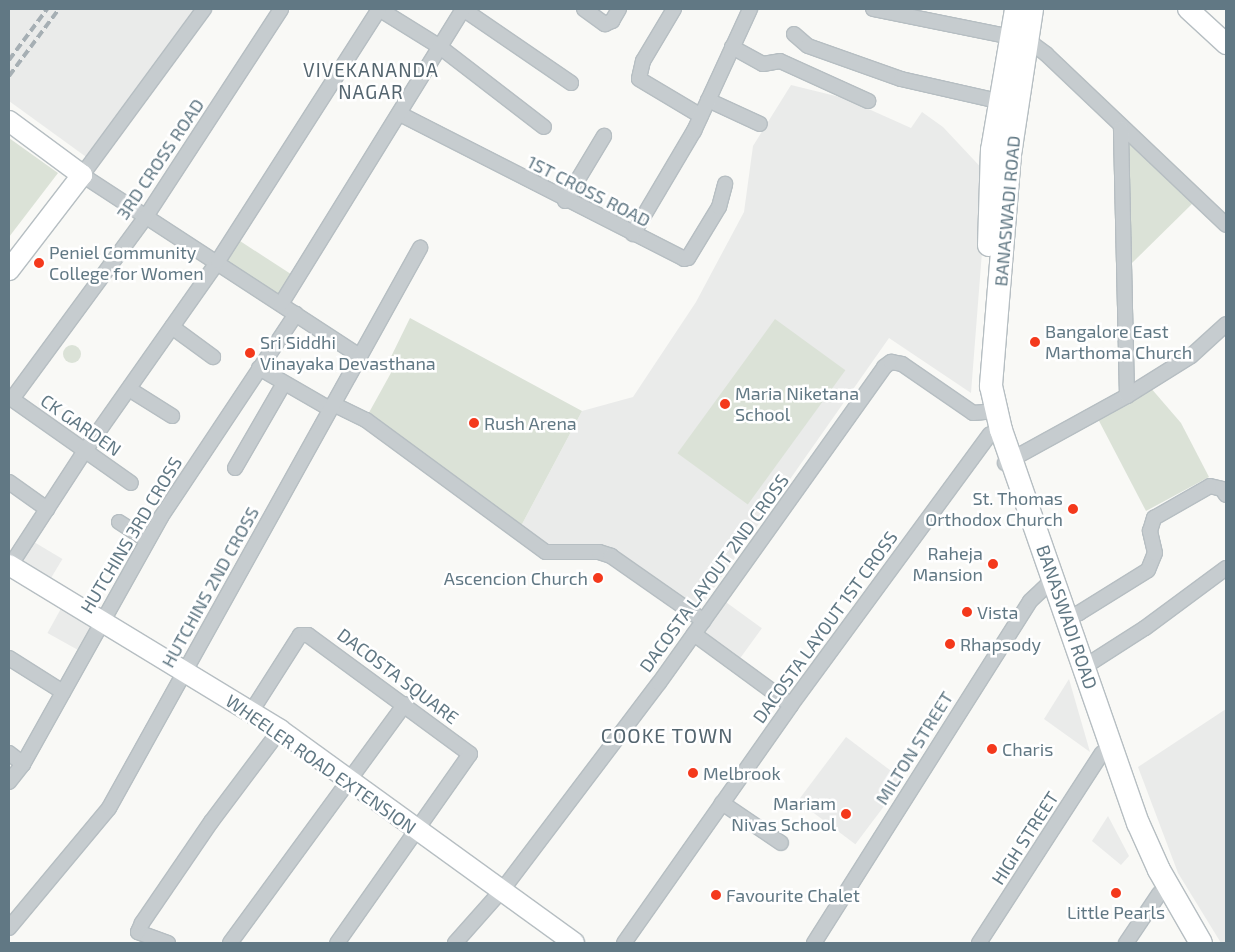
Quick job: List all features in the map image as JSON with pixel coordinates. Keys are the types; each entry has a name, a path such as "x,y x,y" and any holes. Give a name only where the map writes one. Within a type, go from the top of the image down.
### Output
{"main road":[{"name":"BANASWADI ROAD","path":"1016,9 1019,38 1009,104 992,150 989,245 978,389 993,422 1052,584 1102,753 1133,838 1159,894 1188,943"},
{"name":"BANASWADI ROAD","path":"1019,38 1032,9"},
{"name":"BANASWADI ROAD","path":"1052,584 1067,616 1142,834 1201,943"}],"street":[{"path":"9,270 82,176 204,9"},
{"name":"3RD CROSS ROAD","path":"10,398 145,218 281,9"},
{"path":"9,566 84,452 218,262 379,9 440,47 544,127"},
{"path":"281,304 400,114 463,9 571,83"},
{"path":"584,9 605,24 612,20 619,9"},
{"path":"674,9 643,61 639,79 701,116"},
{"path":"633,234 701,116 750,9"},
{"path":"873,9 903,12 1019,38 1046,54 1121,128 1226,225"},
{"path":"1188,9 1226,44"},
{"path":"794,34 808,46 901,79 1009,104"},
{"path":"732,47 763,64 780,61 868,101"},
{"path":"708,100 760,124"},
{"name":"1ST CROSS ROAD","path":"400,114 565,201 686,259 719,207 725,184"},
{"path":"9,120 82,176 145,218 218,262 360,356"},
{"path":"1121,128 1127,396"},
{"path":"565,201 604,136"},
{"name":"HUTCHINS 2ND CROSS","path":"9,928 109,808 420,248"},
{"name":"HUTCHINS 3RD CROSS","path":"9,782 23,764 147,540 296,314"},
{"path":"1007,462 1127,396 1190,356 1226,324"},
{"path":"172,327 213,357"},
{"name":"DACOSTA LAYOUT 2ND CROSS","path":"455,943 501,891 704,621 884,367 891,362 902,364 972,413 993,422"},
{"path":"259,368 284,383 366,420 546,552 599,552 611,556 704,621"},
{"path":"234,468 284,383"},
{"path":"129,389 172,416"},
{"name":"CK GARDEN","path":"10,398 84,452 131,483"},
{"name":"DACOSTA LAYOUT 1ST CROSS","path":"624,943 993,422"},
{"path":"9,482 47,509"},
{"path":"1067,616 1079,613 1148,570 1155,553 1150,531 1154,518 1210,486 1222,489 1226,495"},
{"path":"119,522 147,540"},
{"name":"WHEELER ROAD EXTENSION","path":"9,566 280,730 418,832 574,943"},
{"path":"1084,667 1108,653 1226,568"},
{"name":"MILTON STREET","path":"814,943 1030,601 1052,584"},
{"path":"694,634 791,705"},
{"path":"1108,653 1120,655 1151,634"},
{"name":"DACOSTA SQUARE","path":"251,712 300,635 312,636 470,754 418,832"},
{"path":"9,658 63,692"},
{"path":"230,943 405,704"},
{"path":"168,943 138,932 211,822 280,730"},
{"name":"HIGH STREET","path":"979,943 1102,753"},
{"path":"9,754 23,764"},
{"path":"722,804 781,843"},
{"path":"337,943 418,832"},
{"path":"1126,943 1159,894"}],"shaded area":[{"path":"9,9 197,9 89,159 9,101"},
{"path":"791,85 844,98 911,128 922,112 943,127 988,175 971,393 889,338 699,609 601,546 546,547 520,528 582,411 633,397 696,302 744,212 753,146"},
{"path":"9,138 58,173 9,237"},
{"path":"1127,142 1194,202 1131,264"},
{"path":"240,241 292,275 279,295 227,261"},
{"name":"Rush Arena","path":"410,318 582,411 520,528 366,418 392,371 386,367"},
{"path":"775,319 845,370 748,504 677,453"},
{"path":"72,345 78,348 81,354 78,360 72,363 66,360 63,354 66,348"},
{"path":"1150,387 1181,423 1209,477 1146,511 1098,419"},
{"path":"29,539 62,559 48,583 15,563"},
{"path":"723,600 762,628 740,658 701,630"},
{"path":"63,605 95,623 80,651 47,633"},
{"path":"1069,679 1090,752 1044,719"},
{"path":"1226,709 1226,943 1221,943 1178,873 1138,767"},
{"path":"846,737 904,780 855,844 798,801"},
{"path":"1108,816 1129,856 1121,865 1092,841"}],"railway":[{"path":"9,60 47,9"},
{"path":"9,76 59,9"}],"place":[{"name":"Peniel Community College for Women","path":"39,263"},
{"name":"Bangalore East Marthoma Church","path":"1035,342"},
{"name":"Sri Siddhi Vinayaka Devasthana","path":"250,353"},
{"name":"Maria Niketana School","path":"725,404"},
{"name":"Rush Arena","path":"474,423"},
{"name":"St. Thomas Orthodox Church","path":"1073,509"},
{"name":"Raheja Mansion","path":"993,564"},
{"name":"Ascencion Church","path":"598,578"},
{"name":"Vista","path":"967,612"},
{"name":"Rhapsody","path":"950,644"},
{"name":"Charis","path":"992,749"},
{"name":"Melbrook","path":"693,773"},
{"name":"Mariam Nivas School","path":"846,814"},
{"name":"Little Pearls","path":"1116,893"},
{"name":"Favourite Chalet","path":"716,895"}],"district":[{"name":"VIVEKANANDA NAGAR","path":"371,81"},
{"name":"COOKE TOWN","path":"667,735"}]}
